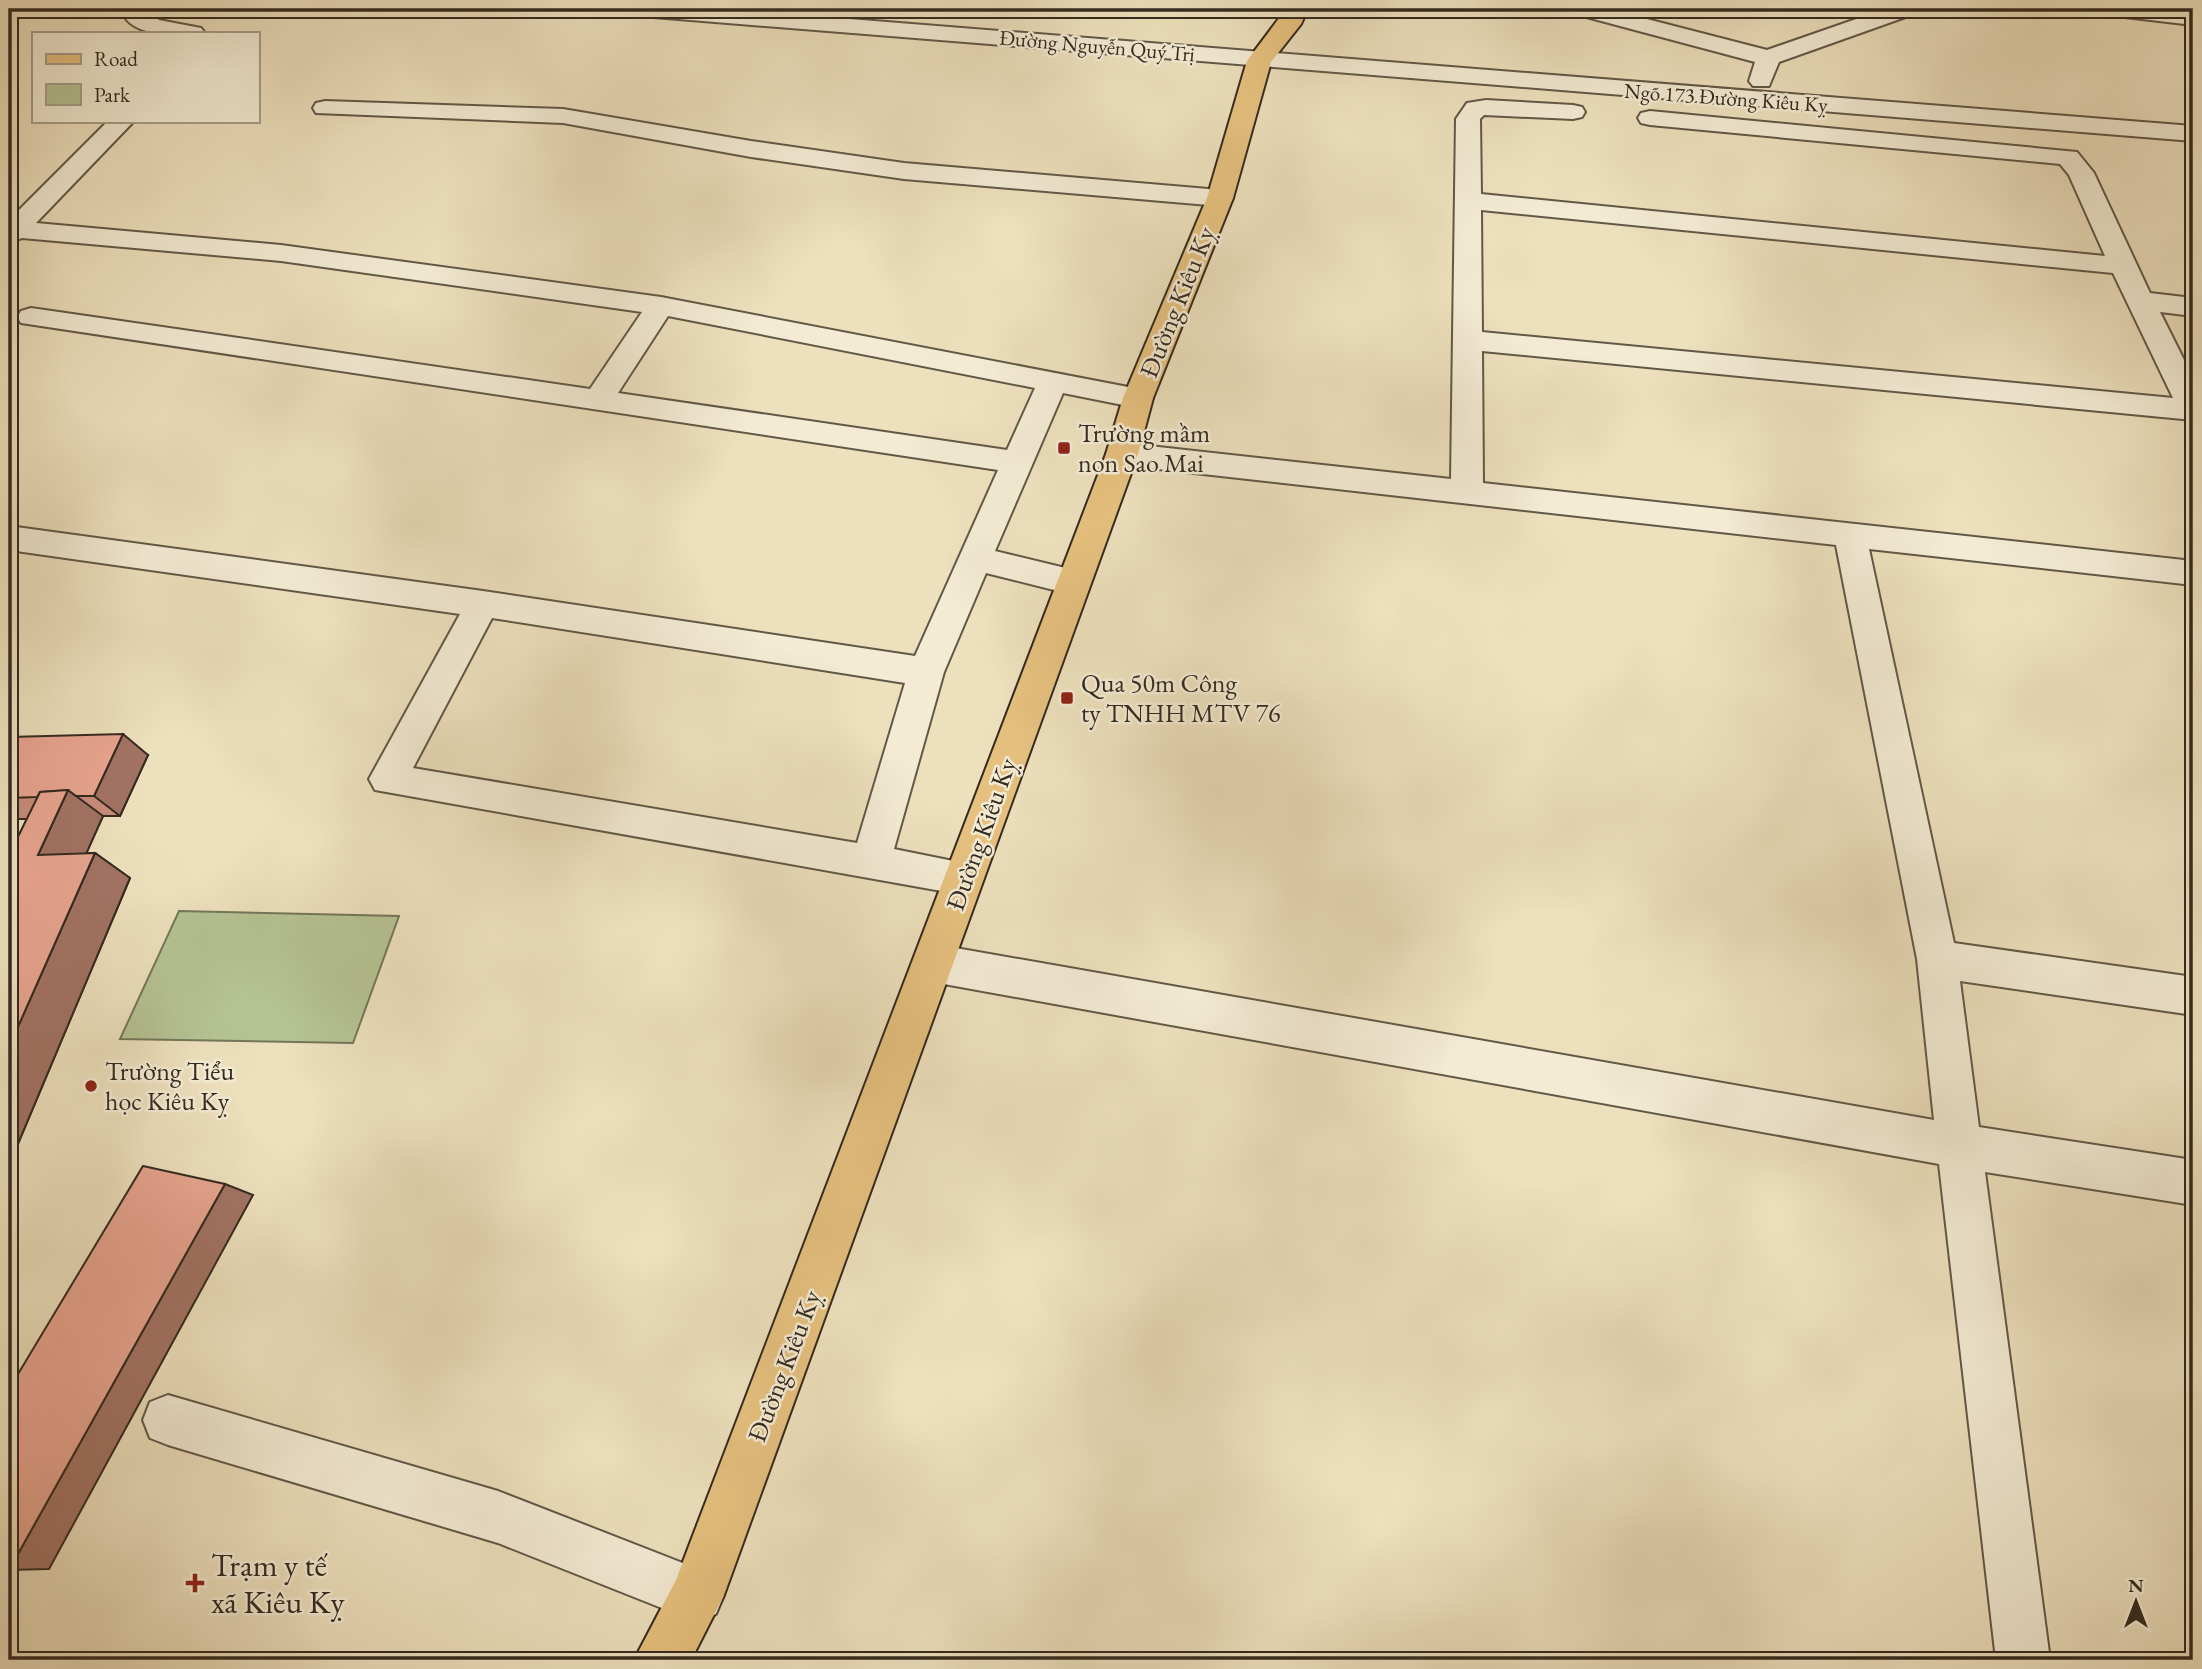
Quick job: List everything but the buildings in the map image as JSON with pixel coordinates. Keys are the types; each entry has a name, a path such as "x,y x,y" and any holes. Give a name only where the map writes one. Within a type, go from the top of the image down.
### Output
{"main road":[{"name":"Đường Kiêu Kỵ","path":"661,1660 697,1595 1122,454 1138,398 1220,198 1259,61 1293,19 1297,9"}],"street":[{"path":"134,9 131,10 152,26 187,32"},
{"name":"Đường Nguyễn Quý Trị","path":"641,9 821,15 1259,61"},
{"path":"1583,9 1768,58 1892,11"},
{"path":"2116,9 2193,18"},
{"path":"1755,100 1768,58"},
{"name":"Ngõ 173 Đường Kiêu Kỵ","path":"1259,61 2193,134"},
{"path":"325,108 563,116 751,149 904,171 1220,198"},
{"path":"1467,493 1468,119 1476,108 1613,115 2063,155 2072,160 2081,173 2193,409"},
{"path":"17,220 121,122"},
{"path":"1469,201 2123,266"},
{"path":"17,220 281,253 661,306 1138,398"},
{"path":"2143,301 2193,307"},
{"path":"598,398 661,306"},
{"path":"31,317 598,398 1016,462"},
{"path":"1468,340 2193,409"},
{"path":"871,863 926,672 1053,381"},
{"path":"1122,454 2193,573"},
{"path":"1850,535 1937,958 2023,1660"},
{"path":"9,538 483,604 926,672"},
{"path":"975,558 1074,582"},
{"path":"483,604 388,779 964,878"},
{"path":"1937,958 2193,996"},
{"path":"933,963 1959,1146 2193,1182"},
{"path":"168,1420 498,1517 697,1595"}],"green space":[{"path":"179,911 399,916 353,1043 120,1039"}],"place":[{"name":"Trường mầm non Sao Mai","path":"1064,448"},
{"name":"Qua 50m Công ty TNHH MTV 76","path":"1067,698"},
{"name":"Trường Tiểu học Kiêu Kỵ","path":"91,1086"},
{"name":"Trạm y tế xã Kiêu Kỵ","path":"195,1583"}]}
